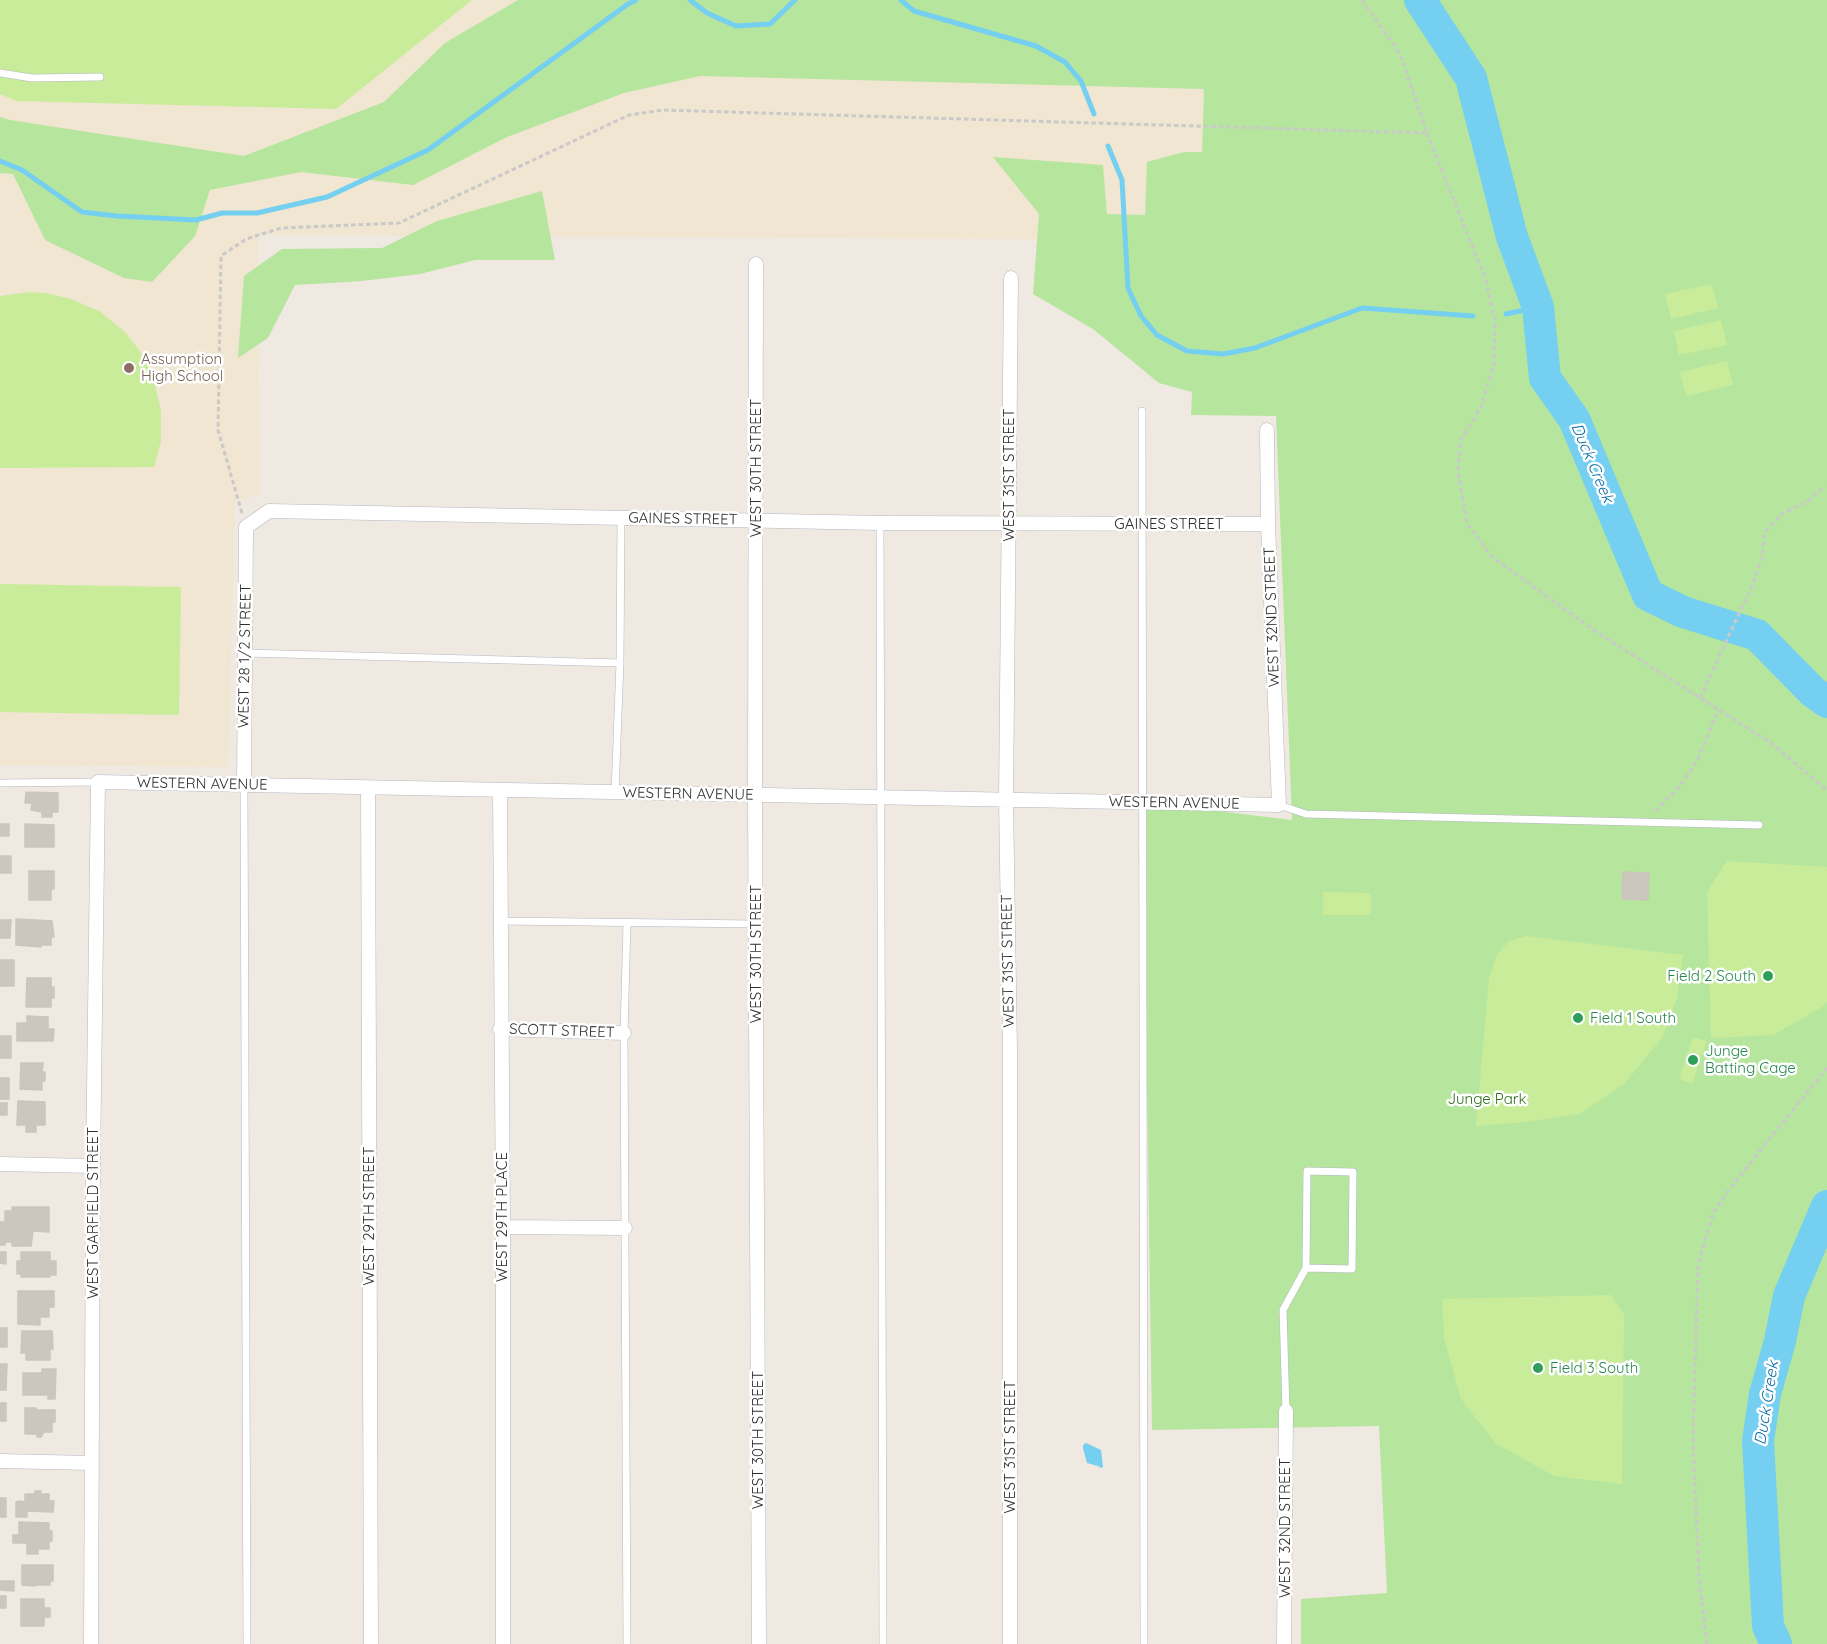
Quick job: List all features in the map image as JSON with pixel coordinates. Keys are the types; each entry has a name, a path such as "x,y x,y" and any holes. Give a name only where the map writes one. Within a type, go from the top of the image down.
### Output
{"street":[{"name":"WEST 30TH STREET","path":"756,264 755,795 759,1644"},
{"name":"WEST 31ST STREET","path":"1010,1644 1010,1052 1006,800 1011,278"},
{"name":"WEST 32ND STREET","path":"1267,430 1268,524 1279,805"},
{"name":"GAINES STREET","path":"246,527 269,511 880,523 1268,524"},
{"name":"WEST 28 1/2 STREET","path":"244,785 246,527"},
{"name":"WESTERN AVENUE","path":"98,782 1279,805"},
{"name":"WEST GARFIELD STREET","path":"91,1644 93,1166 98,782"},
{"name":"WEST 29TH STREET","path":"368,788 371,1644"},
{"name":"WEST 29TH PLACE","path":"500,790 503,1644"},
{"name":"SCOTT STREET","path":"500,1029 624,1032"},
{"path":"0,1164 93,1166"},
{"path":"503,1227 625,1228"},
{"name":"WEST 32ND STREET","path":"1284,1644 1286,1411"},
{"path":"0,1461 91,1463"}],"lane":[{"path":"0,73 32,78 100,77"},
{"path":"1142,411 1144,1644"},
{"path":"615,792 620,663 621,518"},
{"path":"880,523 883,1644"},
{"path":"246,653 620,663"},
{"path":"0,783 98,782"},
{"path":"244,785 247,1644"},
{"path":"1279,805 1306,814 1759,825"},
{"path":"499,921 756,924"},
{"path":"627,923 624,1032 627,1644"},
{"path":"1286,1411 1283,1310 1306,1268 1307,1171 1353,1172 1352,1269 1306,1268"}],"path":[{"path":"1362,0 1400,54 1427,133 1486,280 1494,322 1494,364 1481,407 1461,439 1458,472 1467,524 1492,557 1595,631 1771,743 1827,790"},
{"path":"246,527 218,430 221,256 246,239 282,228 399,223 629,115 663,110 1427,133"},
{"path":"1700,698 1747,600 1762,556 1765,532 1783,513 1807,502 1825,486"},
{"path":"1643,822 1681,785 1698,759 1718,710"},
{"path":"1707,1644 1699,1576 1693,1439 1698,1265 1713,1213 1734,1183 1827,1068"},
{"path":"1822,1076 1827,1077"}],"shaded area":[{"name":"Assumption High School","path":"0,0 1208,0 1198,240 258,235 260,495 235,501 228,767 0,765"}],"green space":[{"path":"0,0 472,0 336,109 16,101 0,94"},
{"name":"Junge Park","path":"518,0 1827,0 1827,1644 1301,1644 1301,1599 1387,1593 1379,1426 1152,1430 1143,802 1292,820 1276,416 1191,415 1192,392 1159,383 1093,329 1033,294 1039,214 993,157 1103,165 1107,214 1145,215 1147,162 1184,152 1202,152 1204,89 700,76 624,93 507,137 413,185 301,172 210,190 195,236 152,282 124,278 45,240 13,174 0,173 0,117 244,156 384,102 445,43"},
{"path":"542,191 555,260 475,260 420,274 362,281 295,285 268,338 238,358 244,276 282,249 382,248 437,221"},
{"path":"1712,284 1718,308 1671,319 1665,294"},
{"path":"30,292 71,299 99,311 125,332 139,350 153,376 161,411 161,441 154,467 0,468 0,296"},
{"path":"1721,320 1727,345 1679,355 1674,331"},
{"path":"1727,361 1733,385 1686,396 1680,372"},
{"path":"0,584 181,587 179,715 0,712"},
{"name":"Field 2 South","path":"1727,861 1827,867 1827,1002 1773,1035 1711,1038 1707,892"},
{"path":"1323,892 1371,893 1371,915 1323,915"},
{"name":"Field 1 South","path":"1526,936 1683,955 1677,998 1662,1038 1625,1083 1580,1114 1476,1126 1489,978 1496,956 1509,941"},
{"name":"Junge Batting Cage","path":"1693,1037 1707,1041 1692,1084 1679,1079"},
{"name":"Field 3 South","path":"1611,1295 1624,1314 1622,1484 1554,1476 1495,1443 1461,1399 1444,1338 1442,1299"}],"water":[{"path":"1086,1443 1101,1450 1103,1467 1087,1463 1083,1448"}],"building":[{"path":"26,792 58,793 58,812 52,812 52,817 42,817 42,812 31,810 32,803 25,803"},
{"path":"0,824 9,824 9,836 0,836"},
{"path":"25,824 54,825 54,847 25,847"},
{"path":"0,856 11,856 11,873 0,873"},
{"path":"29,871 54,871 54,889 51,889 51,900 29,900"},
{"path":"1623,872 1649,873 1648,900 1622,899"},
{"path":"16,919 52,921 54,937 51,937 51,945 41,945 41,947 16,945"},
{"path":"0,920 11,920 10,938 0,938"},
{"path":"0,960 14,960 14,986 0,986"},
{"path":"27,978 51,978 54,998 51,998 51,1007 26,1007"},
{"path":"27,1016 48,1017 48,1029 54,1029 53,1041 17,1041 17,1023 27,1023"},
{"path":"0,1036 11,1036 11,1058 0,1058"},
{"path":"21,1063 43,1063 42,1072 45,1072 45,1081 42,1081 42,1090 20,1089"},
{"path":"0,1078 9,1078 9,1099 0,1099"},
{"path":"18,1101 45,1102 45,1125 36,1125 36,1132 26,1132 26,1125 17,1125"},
{"path":"0,1103 7,1103 7,1115 0,1115"},
{"path":"12,1207 49,1207 49,1232 33,1231 31,1246 12,1246 12,1242 0,1245 0,1222 5,1222 5,1211 12,1211"},
{"path":"0,1252 6,1252 6,1264 0,1263"},
{"path":"21,1252 50,1252 50,1261 56,1261 56,1275 21,1277 21,1274 17,1274 17,1261 21,1261"},
{"path":"18,1291 54,1291 54,1307 49,1307 49,1317 40,1317 40,1325 18,1324"},
{"path":"0,1328 7,1328 7,1347 0,1347"},
{"path":"22,1331 52,1331 53,1349 50,1349 50,1360 26,1360 26,1353 21,1353"},
{"path":"0,1364 7,1364 6,1390 0,1390"},
{"path":"42,1369 56,1369 55,1399 48,1399 48,1395 23,1395 23,1373 42,1373"},
{"path":"0,1403 6,1403 6,1421 0,1421"},
{"path":"25,1408 55,1410 52,1432 44,1432 41,1437 37,1437 37,1434 25,1434"},
{"path":"35,1491 41,1491 40,1494 49,1494 49,1501 54,1501 53,1512 27,1511 27,1517 16,1517 16,1502 25,1502 25,1494 35,1494"},
{"path":"0,1498 6,1498 6,1517 0,1517"},
{"path":"19,1522 49,1523 52,1541 49,1541 49,1549 38,1549 38,1554 27,1554 27,1543 13,1543 13,1535 19,1535"},
{"path":"22,1565 53,1565 53,1581 50,1581 50,1585 22,1585"},
{"path":"0,1581 14,1581 14,1591 0,1590"},
{"path":"0,1596 6,1596 6,1608 0,1608"},
{"path":"21,1599 44,1599 44,1608 50,1608 50,1617 44,1617 44,1626 21,1626"}],"waterway":[{"path":"0,161 22,170 82,212 117,216 196,220 222,213 257,213 327,197 428,150 636,0"},
{"path":"690,0 707,13 736,26 770,24 795,0"},
{"path":"901,0 914,11 1036,46 1065,62 1081,81 1094,114"},
{"name":"Duck Creek","path":"1420,0 1471,78 1512,237 1538,307 1545,378 1574,419 1648,595 1683,612 1757,635 1813,692 1827,702"},
{"path":"1108,146 1122,180 1128,288 1141,316 1157,335 1187,351 1223,354 1255,348 1362,308 1473,316"},
{"path":"1506,314 1538,307"},
{"name":"Duck Creek","path":"1776,1644 1768,1626 1758,1441 1765,1394 1780,1341 1789,1296 1827,1206"}],"place":[{"name":"Assumption High School","path":"129,368"},
{"name":"Field 2 South","path":"1768,976"},
{"name":"Field 1 South","path":"1578,1018"},
{"name":"Junge Batting Cage","path":"1693,1060"},
{"name":"Field 3 South","path":"1538,1368"}]}
